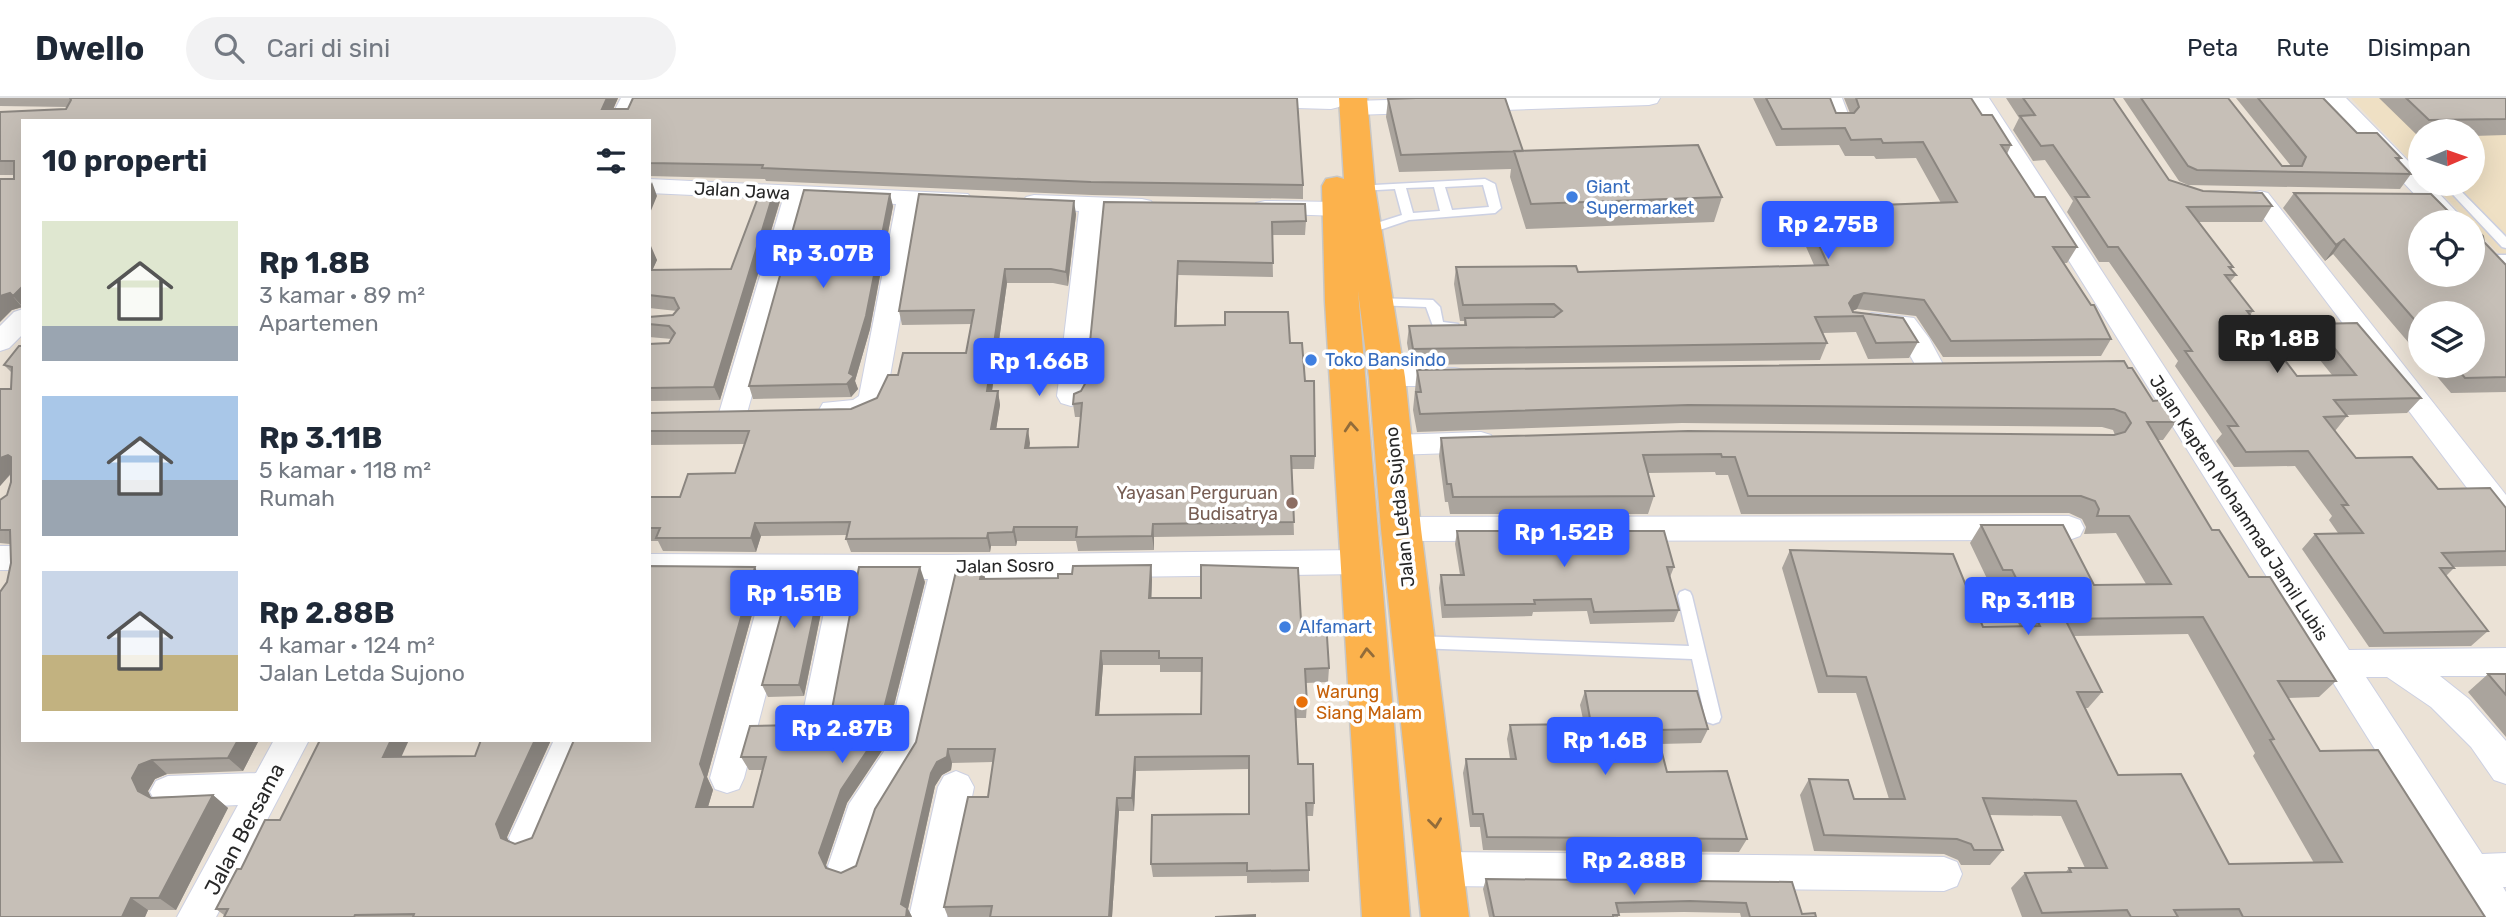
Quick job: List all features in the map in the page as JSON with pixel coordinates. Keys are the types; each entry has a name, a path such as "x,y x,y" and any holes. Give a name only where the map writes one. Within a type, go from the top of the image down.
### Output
{"highway":[{"name":"Jalan Letda Sujono","path":"1342,101 1354,209 1360,302 1361,562 1386,917"},
{"name":"Jalan Letda Sujono","path":"1360,302 1387,377 1401,529 1446,917"},
{"path":"1377,781 1429,777"}],"street":[{"path":"621,119 632,98"},
{"path":"1237,100 1649,98"},
{"path":"1831,98 1840,122"},
{"name":"Jalan Kapten Mohammad Jamil Lubis","path":"1978,98 2339,664 2489,871 2501,917"},
{"path":"2334,98 2408,164"},
{"name":"Jalan Jawa","path":"651,186 987,200"},
{"path":"734,413 796,194"},
{"path":"2404,199 2419,196"},
{"path":"815,411 855,410 869,404 872,399 909,197"},
{"path":"2295,198 2248,198 2506,517"},
{"path":"1014,202 1161,206"},
{"path":"1071,396 1092,205"},
{"path":"1242,207 1354,209"},
{"path":"2485,248 2502,259"},
{"path":"1857,321 1905,324 1916,338 1932,370"},
{"path":"0,356 21,357"},
{"path":"2121,368 2148,367"},
{"path":"1904,370 1959,370"},
{"path":"1387,377 1485,376"},
{"path":"1394,444 1504,441"},
{"path":"1401,529 2069,528"},
{"name":"Jalan Sosro","path":"651,566 946,567 1361,562"},
{"path":"727,778 784,567"},
{"path":"817,727 849,567"},
{"path":"846,866 862,816 901,755 946,567"},
{"path":"2339,664 2506,662"},
{"path":"2394,665 2422,680 2455,706 2492,747 2506,769"},
{"name":"Jalan Bersama","path":"196,917 291,742"},
{"path":"527,838 570,742"},
{"path":"168,792 266,788"},
{"path":"928,917 956,788"},
{"path":"1441,869 1944,874"}],"lane":[{"path":"1438,183 1489,184 1493,210 1408,217 1354,209 1400,185 1438,183"},
{"path":"1438,183 1447,214"},
{"path":"1400,185 1408,217"},
{"path":"2444,196 2502,259"},
{"path":"1360,302 1426,302 1433,305 1438,326 1473,327"},
{"path":"1685,596 1713,717"},
{"path":"1415,641 1699,653"}],"shaded area":[{"path":"2351,98 2506,98 2506,261 2485,239 2485,210 2458,210 2444,196 2485,196 2485,119 2408,119 2408,158"}],"building":[{"path":"70,98 607,98 602,109 628,109 633,98 1297,98 1303,185 1091,182 762,168 763,165 651,163 651,119 21,119 21,288 13,296 10,293 0,296 0,179 14,179 14,161 0,161 0,112 66,109"},
{"path":"1505,98 1523,151 1401,155 1388,99"},
{"path":"1766,98 1830,98 1836,113 1854,113 1859,107 1856,98 1971,98 1982,115 1992,115 2011,145 2001,145 2035,197 2045,197 2077,247 2053,247 2091,305 2094,305 2111,339 1951,341 1924,300 1864,293 1854,296 1849,303 1853,312 1903,318 1918,342 1876,343 1863,316 1815,317 1827,343 1413,349 1409,326 1466,325 1465,318 1554,317 1562,311 1554,304 1463,305 1456,267 1576,266 1578,272 1828,265 1802,208 1957,202 1923,142 1883,143 1881,139 1851,140 1845,128 1782,129"},
{"path":"2023,98 2113,98 2169,180 2203,191 2262,193 2272,206 2187,207 2233,267 2229,267 2236,275 2225,275 2253,311 2247,311 2297,376 2356,375 2315,324 2357,323 2421,398 2334,400 2347,416 2324,417 2356,458 2412,457 2438,489 2490,488 2506,508 2506,551 2442,553 2454,568 2440,568 2488,631 2384,633 2315,534 2363,533 2342,505 2348,505 2308,451 2246,452 2228,426 2238,426 2185,351 2192,351 2118,247 2108,247 2075,197 2089,197 2053,145 2041,146 2020,116 2035,115"},
{"path":"2141,98 2228,98 2282,166 2302,166 2306,157 2258,98 2323,98 2357,133 2377,133 2401,158 2396,158 2408,174 2197,170 2188,166"},
{"path":"2406,98 2506,98 2506,119 2428,119"},
{"path":"1698,145 1722,197 1531,204 1514,151"},
{"path":"762,187 775,188 714,387 651,388 651,344 669,343 675,333 669,326 651,324 651,317 673,315 679,308 674,298 651,295 651,270 731,269"},
{"path":"804,190 890,194 866,316 849,373 854,376 847,384 749,386"},
{"path":"2294,193 2433,196 2447,210 2408,210 2408,287 2485,287 2485,243 2506,265 2506,377 2485,378 2485,301 2408,301 2408,312 2344,239 2336,245"},
{"path":"919,194 1074,201 1066,272 1051,269 1005,269 987,391 998,391 991,429 1028,429 1025,448 1078,447 1082,403 1073,404 1074,394 1081,391 1086,382 1104,202 1305,204 1306,221 1272,222 1273,263 1178,261 1175,326 1225,325 1225,312 1288,312 1290,343 1302,343 1305,381 1314,381 1315,456 1291,456 1294,522 1153,524 1152,536 1076,537 1077,527 1014,527 1013,532 988,533 987,538 846,539 850,522 755,523 751,538 656,538 660,528 651,528 651,497 680,497 688,474 735,473 749,431 651,431 651,413 851,409 877,398 888,375 898,375 903,353 966,353 974,310 899,311"},
{"path":"21,346 21,742 237,742 228,758 152,760 139,765 132,778 138,791 151,798 213,795 159,898 131,898 122,917 0,917 0,592 7,582 11,563 10,530 0,530 0,500 7,495 11,482 11,457 8,455 0,458 0,389 11,389 12,367 4,365"},
{"path":"2124,361 2128,368 2132,368 2153,401 2163,400 2176,422 2147,422 2212,530 2219,530 2249,577 2270,577 2336,681 2278,681 2320,751 2378,750 2485,917 2243,917 2239,909 2174,910 2178,917 2131,917 2127,910 2042,913 2025,873 2071,872 2069,868 2107,868 2076,801 1983,798 2003,850 1974,850 1971,844 1957,839 1824,835 1809,779 1848,780 1854,799 1905,799 1866,677 1827,676 1790,550 1953,554 1983,627 2040,626 2012,570 2003,570 1981,525 2063,525 2094,585 2171,584 2129,516 2097,516 2099,509 2095,501 2081,496 1748,496 1735,457 1722,457 1721,454 1643,455 1654,496 1453,497 1451,484 1447,484 1441,438 1688,431 2114,435 2125,432 2131,423 2125,413 2114,409 1688,405 1420,414 1416,392 1421,392 1417,370","holes":["2203,617 2274,739 2270,740 2342,862 2229,864 2181,774 2118,775 2077,692 2102,692 2065,619"]},
{"path":"1457,531 1664,531 1674,567 1667,567 1679,610 1594,612 1591,599 1534,600 1535,604 1445,605 1441,575 1464,575"},
{"path":"1151,565 1149,598 1201,598 1201,565 1298,568 1301,621 1326,621 1329,668 1305,669 1307,704 1295,704 1298,764 1313,764 1314,803 1306,803 1309,870 1247,871 1247,863 1151,864 1152,815 1249,814 1249,756 1135,757 1132,798 1117,798 1109,917 990,917 992,906 944,907 968,797 988,797 995,749 948,749 947,757 937,762 931,773 901,904 907,908 906,917 413,917 414,914 224,917 228,909 216,909 237,869 241,869 265,820 280,820 319,742 390,742 383,757 475,756 480,742 534,742 496,824 501,838 515,844 532,838 573,742 651,742 651,566 755,567 700,764 705,777 696,807 753,807 766,757 741,757 750,726 797,725 812,731 829,725 859,567 920,567 877,736 841,790 819,853 826,868 841,873 856,866 875,809 916,742 957,567 982,567 980,579 1058,578 1058,574 1072,574 1073,566","holes":["1101,651 1159,651 1159,658 1202,658 1201,714 1096,715"]},
{"path":"793,571 823,571 799,685 762,685"},
{"path":"2488,674 2506,674 2506,695"},
{"path":"1585,691 1697,691 1708,729 1656,730 1667,772 1727,771 1747,839 1487,837 1483,814 1473,814 1466,759 1516,759 1510,725 1591,724"},
{"path":"1486,879 1792,882 1802,914 1815,913 1816,917 1750,917 1746,903 1690,901 1616,903 1619,915 1613,917 1494,917"},
{"path":"1255,915 1255,917 1215,917"}],"place":[{"name":"Giant Supermarket","path":"1572,197"},
{"name":"Toko Bansindo","path":"1311,360"},
{"name":"Yayasan Perguruan Budisatrya","path":"1292,503"},
{"name":"Alfamart","path":"1285,627"},
{"name":"Warung Siang Malam","path":"1302,702"}]}
